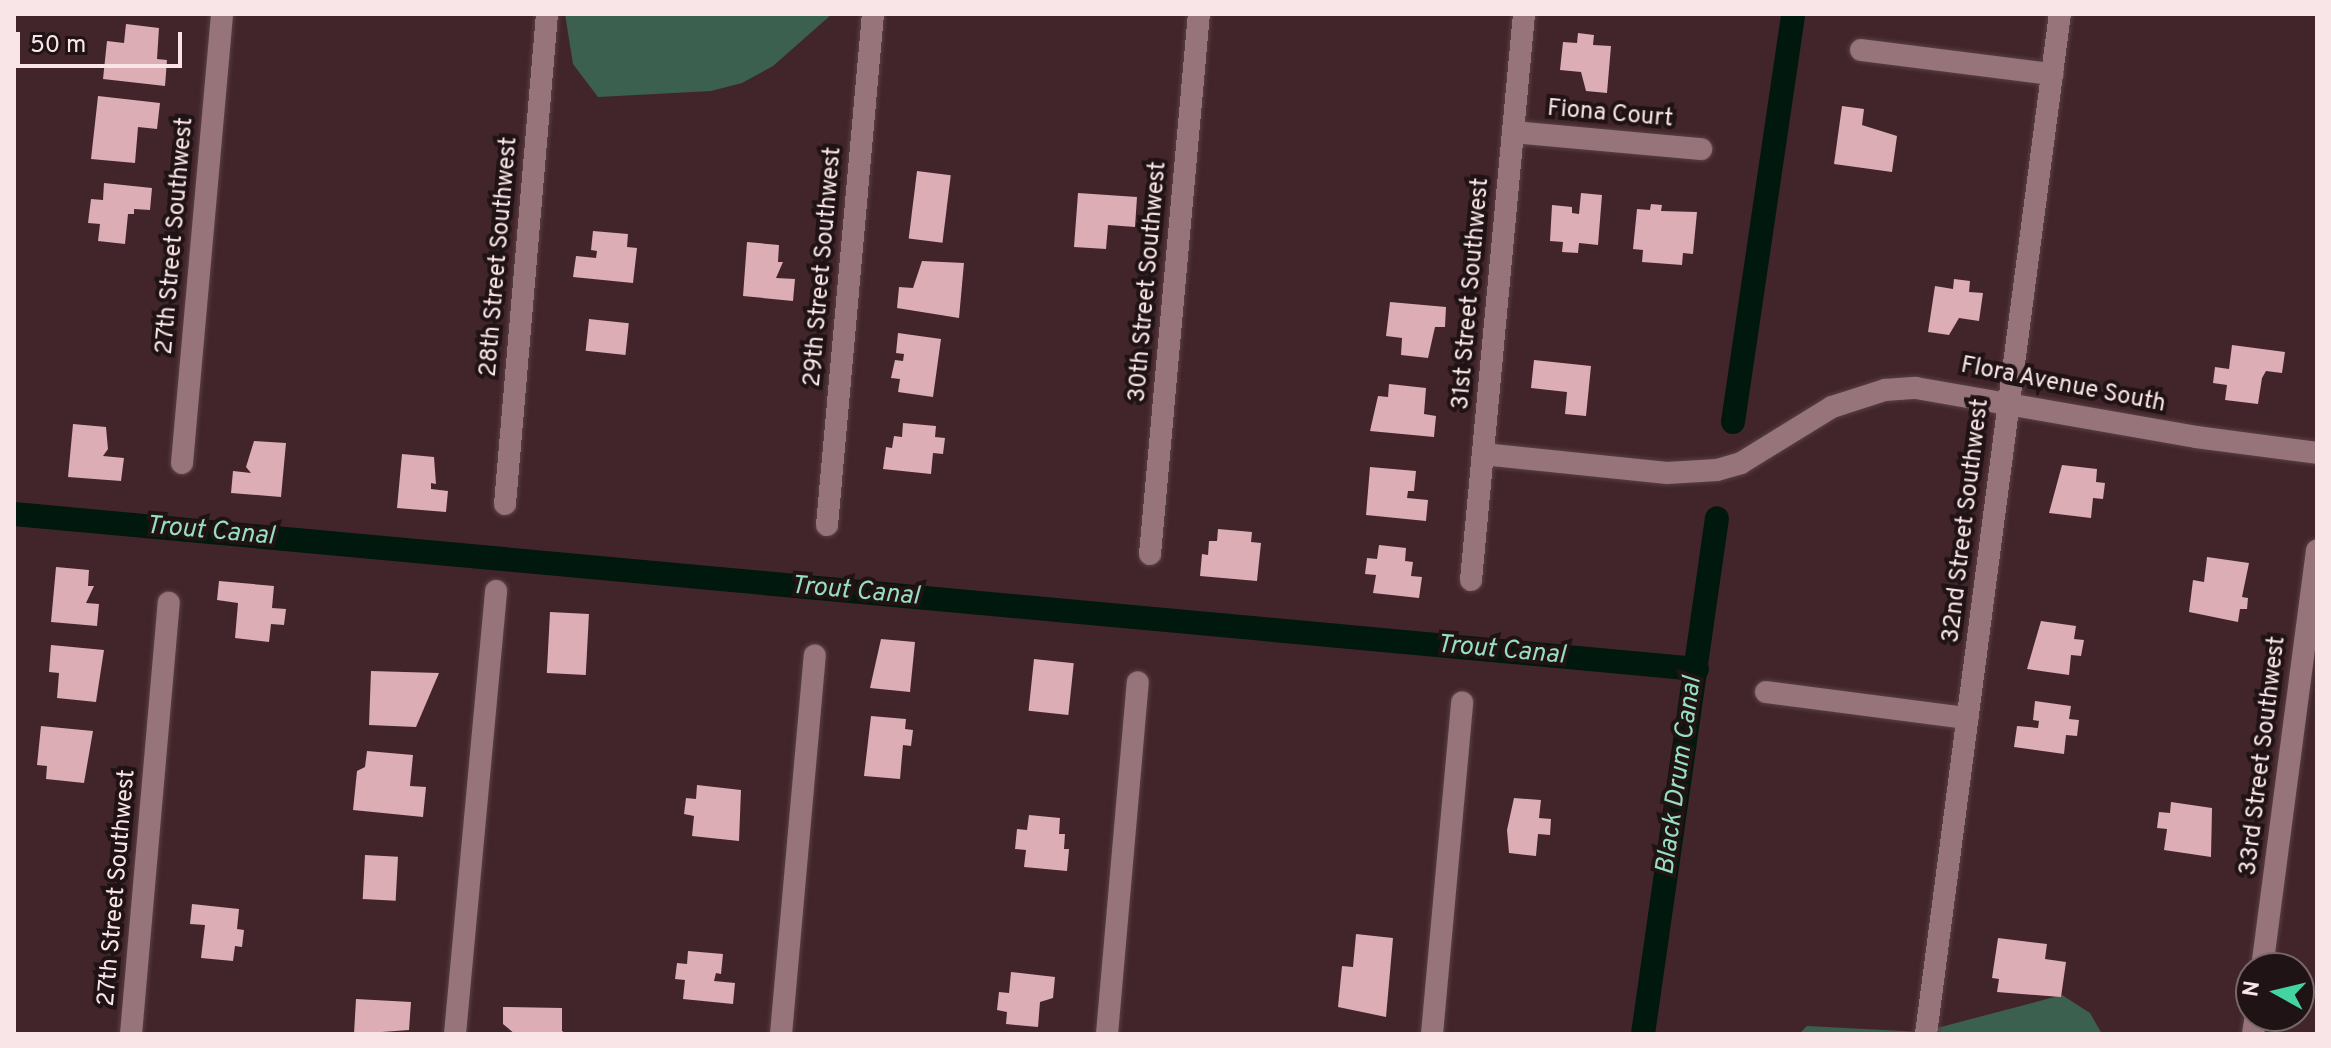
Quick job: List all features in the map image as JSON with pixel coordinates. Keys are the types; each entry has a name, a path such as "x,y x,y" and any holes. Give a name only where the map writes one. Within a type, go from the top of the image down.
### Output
{"street":[{"name":"27th Street Southwest","path":"182,463 222,14"},
{"name":"28th Street Southwest","path":"505,504 547,14"},
{"name":"29th Street Southwest","path":"827,525 873,14"},
{"name":"30th Street Southwest","path":"1150,554 1199,14"},
{"name":"31st Street Southwest","path":"1471,580 1524,14"},
{"name":"32nd Street Southwest","path":"1926,1034 2060,14"},
{"path":"1861,50 2052,74"},
{"name":"Fiona Court","path":"1513,132 1701,149"},
{"name":"Flora Avenue South","path":"1483,454 1694,473 1741,463 1832,407 1885,390 1939,388 2081,418 2317,453"},
{"name":"33rd Street Southwest","path":"2264,952 2317,551"},
{"path":"455,1034 496,591"},
{"name":"27th Street Southwest","path":"131,1034 169,603"},
{"path":"781,1034 815,656"},
{"path":"1107,1034 1138,682"},
{"path":"1766,692 1967,718"},
{"path":"1432,1034 1462,702"}],"green space":[{"path":"565,14 832,14 773,66 742,83 711,91 598,97 573,64"},
{"path":"2062,995 2090,1013 2102,1034 1799,1034 1807,1026 1922,1032"}],"building":[{"path":"126,24 159,28 157,59 167,60 165,86 103,79 107,41 124,43"},
{"path":"1578,33 1594,35 1593,45 1611,46 1607,93 1586,91 1581,72 1560,70 1563,42 1577,43"},
{"path":"98,96 160,103 157,129 138,127 135,163 91,159"},
{"path":"1842,106 1864,109 1862,125 1897,136 1892,172 1834,164"},
{"path":"917,171 951,175 942,243 909,238"},
{"path":"104,183 152,188 150,210 134,209 134,214 128,214 125,244 98,241 100,224 88,223 91,199 103,200"},
{"path":"1078,193 1137,197 1135,227 1108,225 1106,249 1074,247"},
{"path":"1581,193 1602,195 1598,245 1579,243 1578,253 1562,252 1563,242 1550,241 1552,205 1572,207 1572,213 1579,214"},
{"path":"1651,204 1662,205 1661,211 1697,212 1693,254 1683,253 1682,265 1642,262 1643,250 1633,249 1637,209 1650,210"},
{"path":"593,231 628,234 627,247 637,248 633,283 573,277 576,256 596,258 597,251 591,250"},
{"path":"747,242 779,245 778,262 783,262 776,278 795,279 793,301 743,296"},
{"path":"922,261 964,263 959,318 897,308 899,287 913,288"},
{"path":"1954,279 1970,281 1969,292 1983,293 1979,321 1959,318 1949,335 1928,332 1935,286 1953,289"},
{"path":"1390,302 1446,307 1445,327 1435,327 1428,358 1401,355 1402,338 1386,336"},
{"path":"589,319 629,323 625,355 586,351"},
{"path":"898,333 941,339 933,397 898,392 900,379 891,378 895,360 903,361 904,354 896,353"},
{"path":"2232,345 2285,352 2282,373 2266,371 2262,378 2258,404 2225,400 2227,385 2213,383 2215,367 2229,369"},
{"path":"1534,360 1591,366 1586,416 1565,414 1567,392 1531,388"},
{"path":"1389,384 1426,388 1424,414 1436,416 1434,437 1370,431 1378,396 1388,397"},
{"path":"903,423 936,426 935,437 945,438 943,454 933,453 931,474 883,469 886,447 892,448 894,436 902,437"},
{"path":"73,424 106,427 108,449 103,456 124,458 121,481 68,477"},
{"path":"254,441 286,443 281,497 231,493 233,471 251,473 246,467"},
{"path":"402,454 434,457 436,484 431,483 431,489 448,491 446,512 397,508"},
{"path":"2062,465 2097,469 2096,482 2105,483 2103,499 2093,498 2091,518 2049,513"},
{"path":"1370,467 1416,471 1414,491 1408,491 1407,498 1428,500 1426,521 1366,515"},
{"path":"1218,529 1252,532 1251,542 1261,543 1257,581 1200,576 1202,554 1208,555 1209,541 1217,541"},
{"path":"1379,545 1406,548 1405,561 1413,562 1411,576 1422,577 1419,598 1373,593 1376,575 1365,574 1367,558 1377,559"},
{"path":"2207,557 2249,563 2242,597 2248,598 2247,609 2240,609 2238,622 2189,612 2193,580 2204,582"},
{"path":"56,567 89,570 88,586 94,586 86,603 99,604 97,626 51,622"},
{"path":"219,581 274,586 272,608 286,609 284,625 271,624 269,642 235,638 238,603 217,600"},
{"path":"550,612 589,614 586,675 547,673"},
{"path":"2041,621 2076,626 2074,639 2084,640 2081,656 2071,655 2069,675 2027,669"},
{"path":"881,639 915,642 910,692 870,688"},
{"path":"51,645 104,650 96,702 57,698 59,673 49,672"},
{"path":"1034,659 1074,663 1068,715 1029,711"},
{"path":"371,671 439,673 416,727 369,725"},
{"path":"2035,701 2071,706 2069,719 2079,720 2077,736 2066,735 2064,754 2014,747 2017,726 2038,728 2039,721 2033,720"},
{"path":"871,716 906,719 905,729 913,730 911,746 903,745 900,779 864,776"},
{"path":"41,726 93,731 84,783 46,779 47,766 37,765"},
{"path":"367,751 413,755 410,786 426,787 423,817 353,810 357,771 365,767"},
{"path":"697,785 741,790 739,841 692,836 694,816 684,814 686,798 696,799"},
{"path":"1514,798 1541,800 1539,818 1551,819 1550,835 1538,834 1536,856 1509,853 1507,830"},
{"path":"2171,802 2212,808 2211,857 2164,850 2167,829 2157,828 2159,812 2170,813"},
{"path":"1029,815 1060,818 1059,834 1065,834 1064,849 1069,849 1067,871 1024,867 1026,850 1015,849 1017,829 1027,830"},
{"path":"365,855 398,857 396,901 363,899"},
{"path":"192,904 239,909 237,929 244,930 242,947 235,946 233,961 201,958 205,925 190,924"},
{"path":"1356,934 1393,938 1386,1017 1338,1007 1342,966 1353,967"},
{"path":"1998,938 2047,944 2045,959 2066,962 2061,997 1997,992 1999,979 1992,978"},
{"path":"688,951 723,954 721,974 716,973 714,981 735,983 733,1004 683,999 685,980 675,979 677,963 687,964"},
{"path":"1011,972 1055,977 1053,998 1040,1002 1038,1027 1006,1024 1007,1012 997,1010 999,992 1009,993"},
{"path":"356,999 411,1002 409,1030 354,1034"},
{"path":"503,1007 562,1008 562,1031 567,1034 515,1034 503,1024"}],"waterway":[{"name":"Black Drum Canal","path":"1733,422 1793,14"},
{"name":"Trout Canal","path":"14,514 1697,669"},
{"name":"Black Drum Canal","path":"1643,1034 1717,518"}]}
